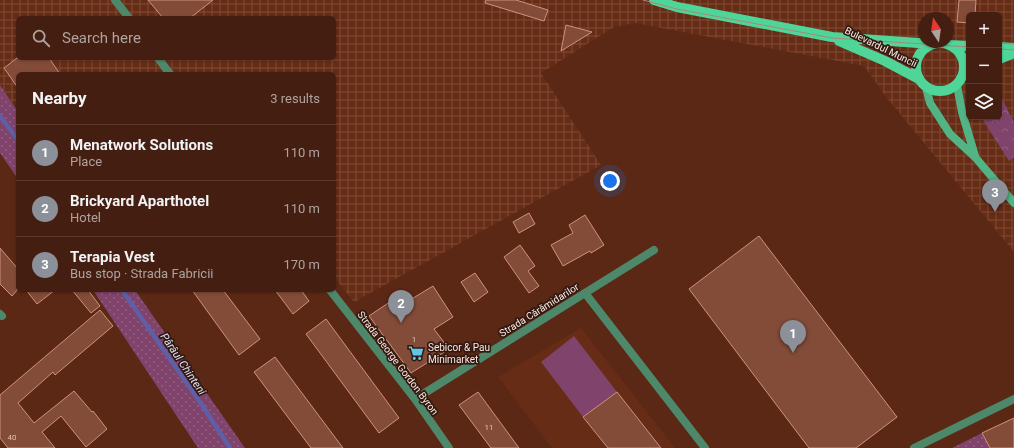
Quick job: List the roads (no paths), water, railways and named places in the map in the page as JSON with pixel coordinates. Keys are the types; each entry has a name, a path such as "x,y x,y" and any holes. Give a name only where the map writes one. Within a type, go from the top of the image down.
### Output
{"main road":[{"name":"Bulevardul Muncii","path":"654,0 677,7 832,37 918,43"},
{"name":"Bulevardul Muncii","path":"832,37 885,61 922,83"},
{"path":"954,45 966,46"},
{"path":"1002,47 1014,48"},
{"path":"925,48 917,59 916,72 930,103 950,134 975,157 1014,203"},
{"path":"954,48 961,55 964,64 962,80 962,112 975,157"},
{"path":"1002,58 1014,53"},
{"path":"922,83 939,92 947,91 962,80"}],"street":[{"path":"115,0 127,16"},
{"path":"160,60 168,72"},
{"name":"Strada Cărămidarilor","path":"415,400 654,250"},
{"name":"Strada George Gordon Byron","path":"332,292 415,400 449,448"},
{"path":"584,293 705,448"},
{"path":"914,448 1014,399"}],"waterway":[{"name":"Pârâul Chinteni","path":"0,116 16,137"},
{"name":"Pârâul Chinteni","path":"123,292 230,448"}],"tram line":[{"path":"643,0 677,9 832,38 966,47"},
{"path":"1002,43 1014,44"},
{"path":"1002,49 1014,50"}],"place":[{"name":"Terapia Vest","path":"995,212"},
{"name":"Brickyard Aparthotel","path":"401,323"},
{"name":"Sebicor & Pau Minimarket","path":"416,353"},
{"name":"Menatwork Solutions","path":"793,353"}]}
